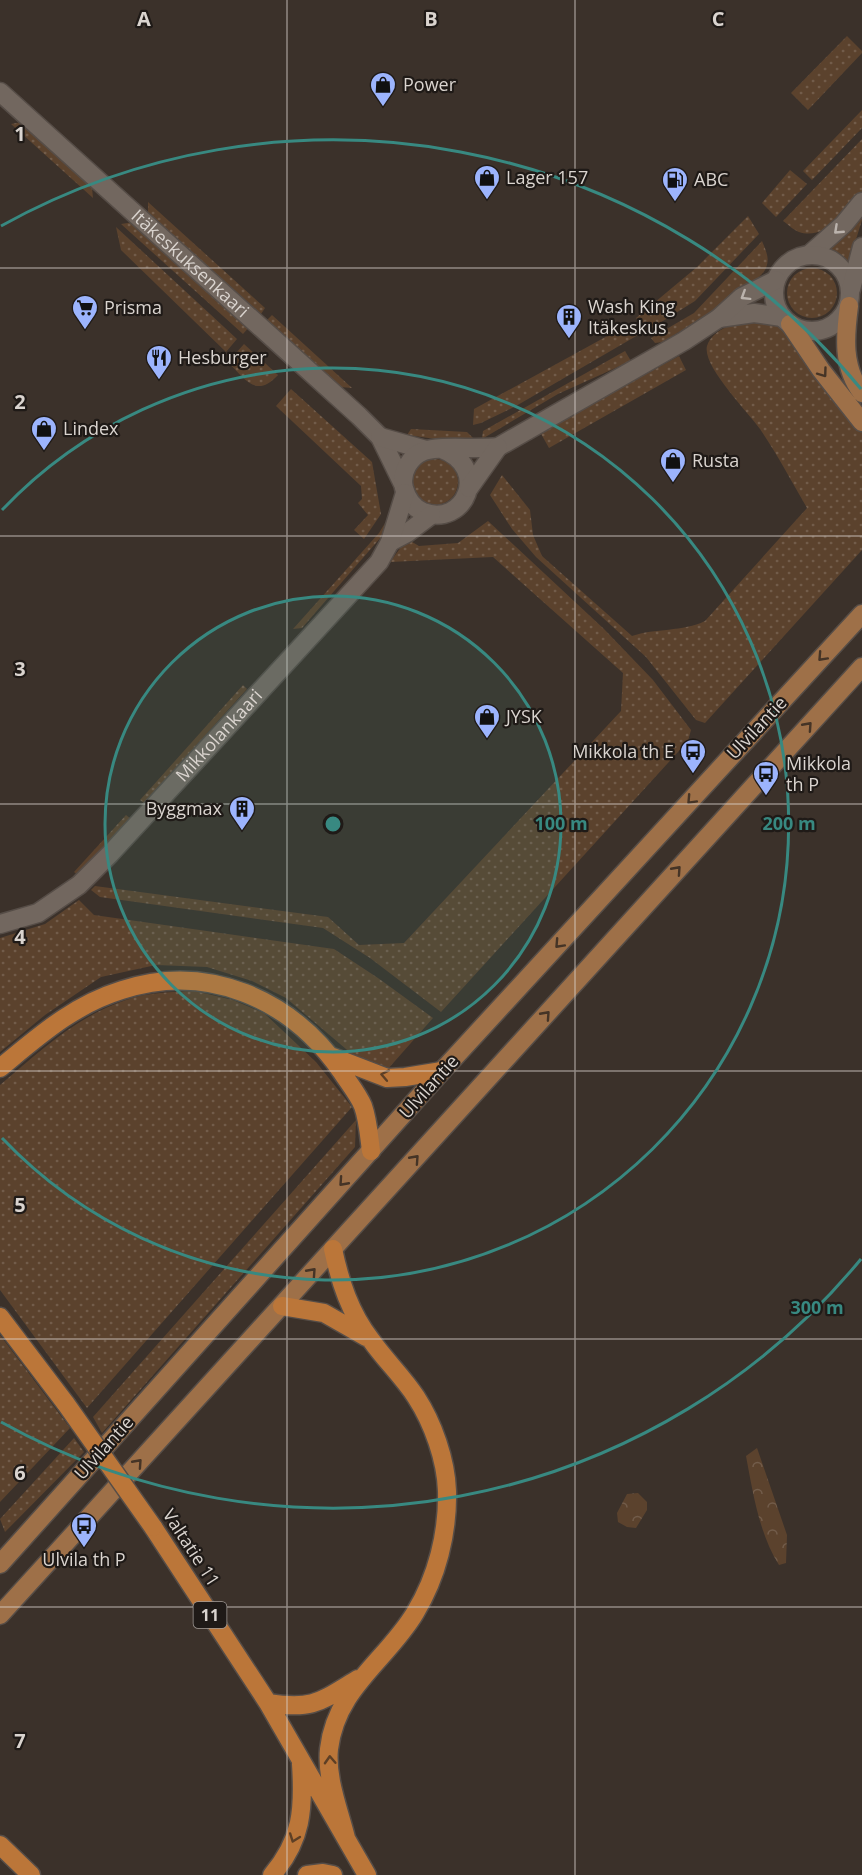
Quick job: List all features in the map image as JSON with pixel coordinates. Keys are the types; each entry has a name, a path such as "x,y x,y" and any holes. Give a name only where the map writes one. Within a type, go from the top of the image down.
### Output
{"highway":[{"path":"0,1068 81,1006 124,989 173,981 217,983 240,990 265,1002 303,1029 330,1056 363,1106 371,1151"},
{"path":"330,1056 387,1078 442,1071"},
{"path":"333,1249 344,1292 370,1340 416,1397 431,1424 441,1457 447,1490 445,1523 431,1582 415,1614 361,1677 332,1731 329,1752 333,1788 346,1838"},
{"path":"282,1306 324,1313 370,1340"},
{"name":"Valtatie 11","path":"0,1317 66,1404 153,1527 268,1703 367,1875"},
{"path":"268,1703 293,1707 309,1705 324,1700 361,1677"},
{"path":"272,1875 288,1854 301,1817 303,1796 301,1760"},
{"path":"0,1845 31,1875"},
{"path":"307,1875 323,1873 333,1875"}],"main road":[{"path":"850,298 845,334 846,354 850,372 862,393"},
{"path":"786,321 862,422"},
{"name":"Ulvilantie","path":"0,1564 442,1071 862,614"},
{"name":"Ulvilantie","path":"0,1615 862,667"}],"street":[{"name":"Itäkeskuksenkaari","path":"0,92 302,363 380,437 404,488"},
{"path":"862,202 844,224 810,254 794,259 785,265 776,280 774,293 776,306 786,321 801,330 812,332 824,330 843,317 862,247"},
{"path":"810,254 825,256 838,264 847,275 850,298"},
{"name":"Itäkeskuksenkaari","path":"380,437 434,449 498,447 684,341 719,318 742,297 776,280"},
{"name":"Itäkeskuksenkaari","path":"719,318 754,313 786,321"},
{"name":"Itäkeskuksenkaari","path":"469,488 498,447"},
{"path":"434,449 454,454 463,463 468,475 469,488 459,505 451,511 441,515 431,515 417,509 406,498 405,468 413,457 434,449"},
{"name":"Mikkolankaari","path":"0,924 38,913 79,885 110,854 379,562 390,542 404,488"},
{"name":"Mikkolankaari","path":"390,542 407,533 431,515"}],"green space":[{"path":"847,36 862,53 808,110 791,93"},
{"path":"862,110 862,128 812,180 803,171"},
{"path":"22,122 92,188 93,198 11,124"},
{"path":"862,139 862,195 842,216 826,228 809,234 795,230 783,221"},
{"path":"790,170 807,184 776,217 762,203"},
{"path":"148,202 265,308 261,314 148,213"},
{"path":"862,214 849,262 839,253 827,248"},
{"path":"748,216 759,234 695,301 647,331 636,318 697,267"},
{"path":"134,222 250,326 243,334 121,224"},
{"path":"116,227 237,339 226,352 121,250"},
{"path":"762,241 768,261 761,276 702,318 663,342 655,343 651,338 694,313"},
{"path":"812,268 830,275 837,293 830,311 812,318 794,311 787,293 794,275"},
{"path":"272,315 352,388 340,387 267,320"},
{"path":"752,319 771,321 787,332 862,431 862,550 705,723 696,720 646,657 536,557 512,529 490,495 502,475 530,510 533,535 542,556 632,636 688,627 705,621 807,508 760,429 718,377 707,355 707,346 714,335 726,327"},
{"path":"631,323 638,335 516,406 473,425 474,409"},
{"path":"244,344 278,375 270,382 257,386 251,384 228,362"},
{"path":"625,351 631,361 558,394 482,439 483,431"},
{"path":"679,356 686,370 549,448 540,432"},
{"path":"291,389 372,462 381,514 364,539 354,530 368,515 358,503 362,499 361,486 276,406"},
{"path":"411,429 467,432 475,440 457,442 407,435"},
{"path":"435,459 451,466 458,482 451,498 435,505 419,498 412,482 419,466"},
{"path":"488,521 604,629 653,680 691,730 688,741 441,1012 370,958 323,928 100,897 91,890 95,886 328,917 359,945 404,943 621,711 623,673 493,557 390,562 407,539 419,546 458,543"},
{"path":"385,523 382,536 302,628 293,629 379,533"},
{"path":"243,685 247,689 144,803 140,800"},
{"path":"126,815 131,819 79,876 74,872"},
{"path":"79,900 94,915 334,949 433,1018 387,1070 353,1055 286,998 252,981 207,967 156,965 101,977 45,1015 0,1052 0,938 45,924"},
{"path":"195,991 233,1000 264,1013 316,1062 352,1107 87,1408 0,1290 0,1085 59,1036 91,1015 143,995"},
{"path":"356,1120 355,1147 102,1433 93,1417"},
{"path":"0,1335 70,1428 0,1502"},
{"path":"74,1438 84,1452 5,1532 0,1519"},
{"path":"757,1448 787,1535 786,1563 779,1565 766,1540 754,1498 746,1456"},
{"path":"638,1493 647,1502 647,1510 636,1528 627,1527 618,1522 617,1513 627,1494"}],"place":[{"name":"Power","path":"383,108"},
{"name":"Lager 157","path":"487,201"},
{"name":"ABC","path":"675,203"},
{"name":"Prisma","path":"85,331"},
{"name":"Wash King Itäkeskus","path":"569,340"},
{"name":"Hesburger","path":"159,381"},
{"name":"Lindex","path":"44,452"},
{"name":"Rusta","path":"673,484"},
{"name":"JYSK","path":"487,740"},
{"name":"Mikkola th E","path":"693,775"},
{"name":"Mikkola th P","path":"766,797"},
{"name":"Byggmax","path":"242,832"},
{"name":"Ulvila th P","path":"84,1549"}]}
